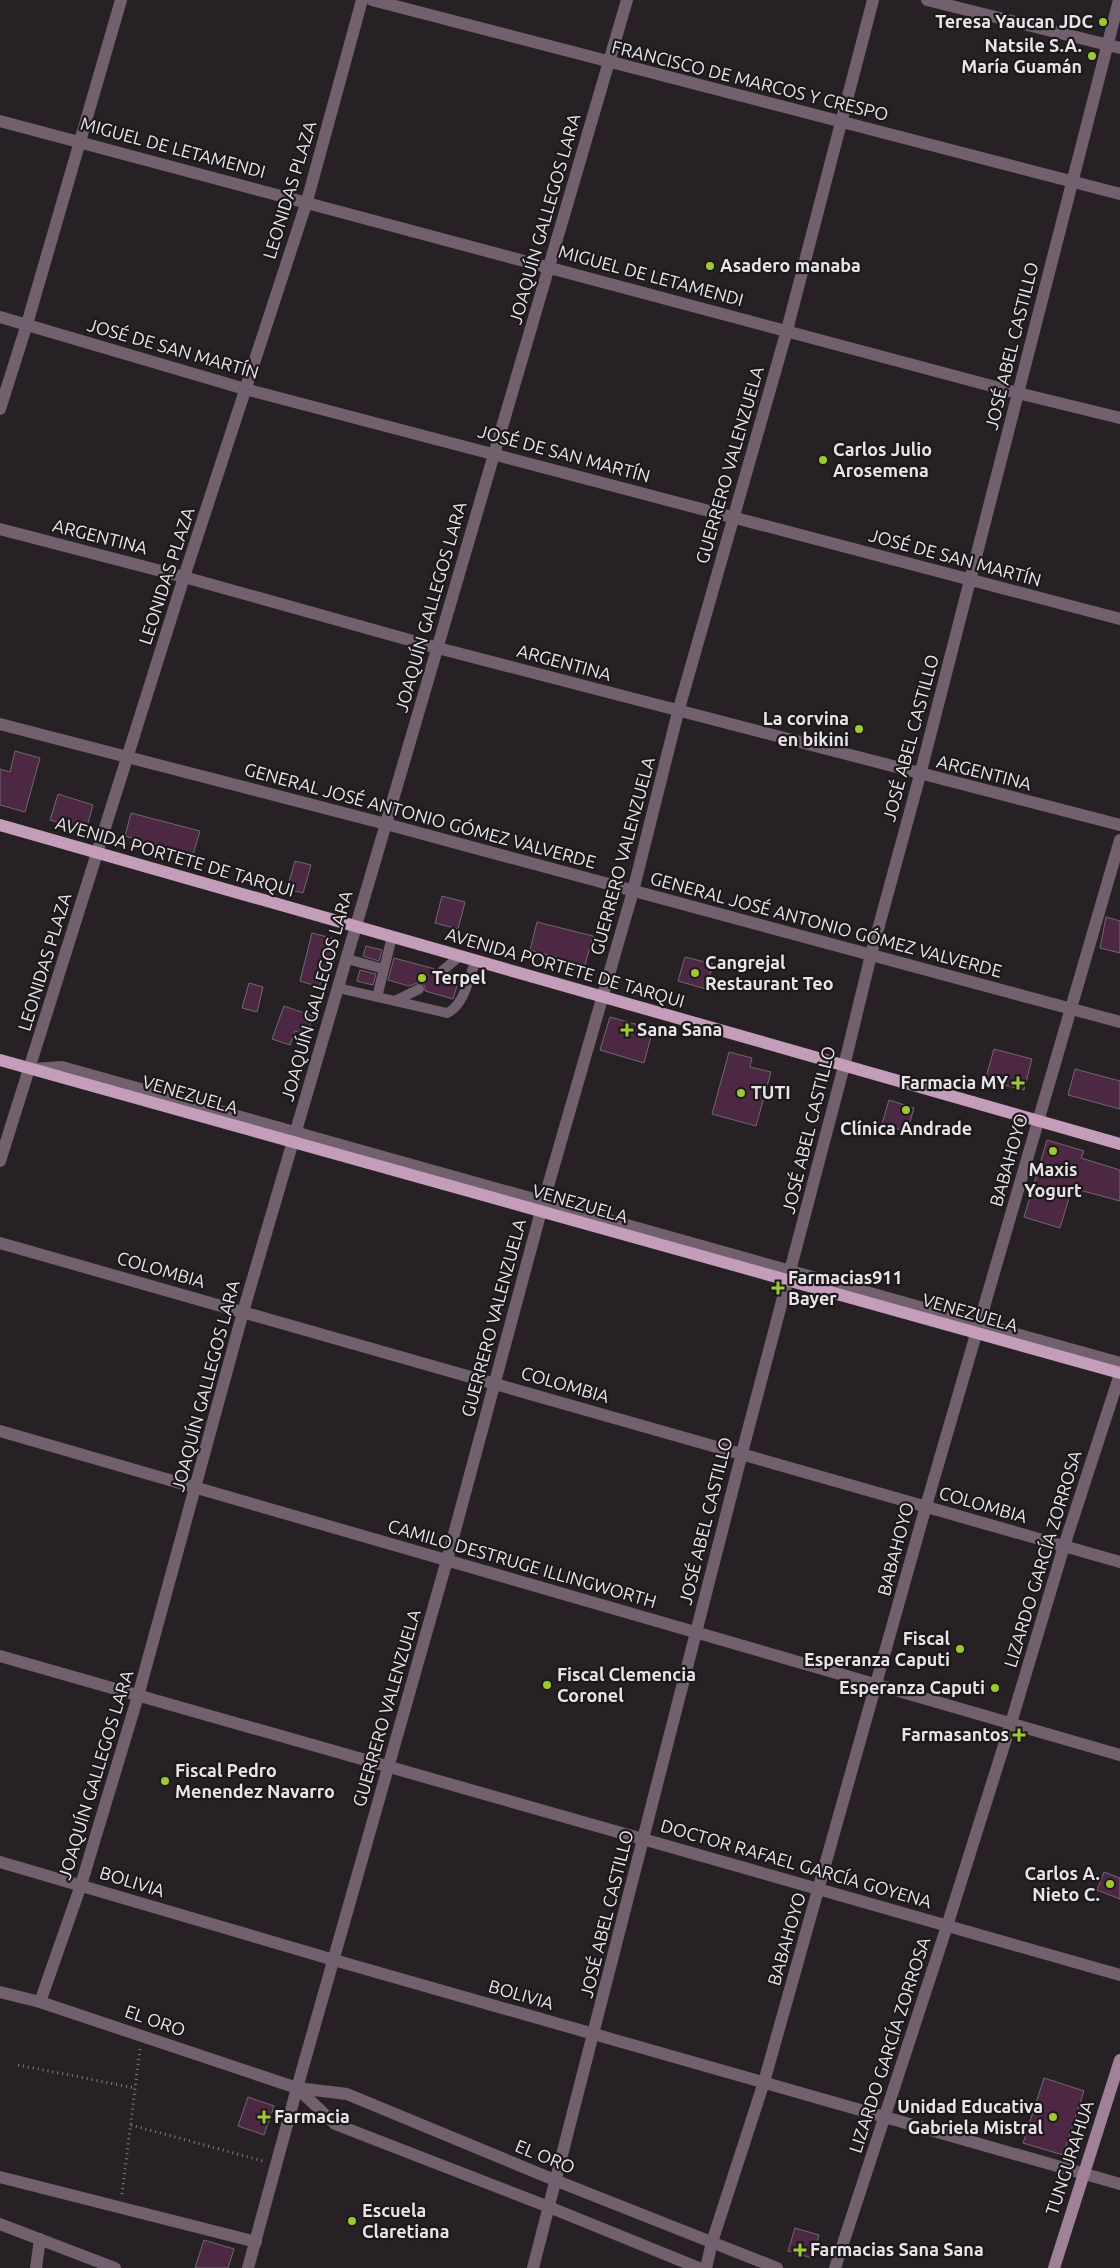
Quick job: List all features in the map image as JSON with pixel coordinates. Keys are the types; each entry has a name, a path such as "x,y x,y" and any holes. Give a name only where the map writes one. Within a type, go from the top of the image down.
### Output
{"main road":[{"name":"AVENIDA PORTETE DE TARQUI","path":"0,825 1120,1144"},
{"name":"VENEZUELA","path":"0,1060 294,1136 979,1328 1120,1374"},
{"name":"TUNGURAHUA","path":"1054,2268 1120,2060"}],"street":[{"path":"0,409 27,324 121,0"},
{"name":"LEONIDAS PLAZA","path":"0,1161 129,758 184,577 307,201 362,0"},
{"name":"FRANCISCO DE MARCOS Y CRESPO","path":"372,0 608,64 841,121 1120,194"},
{"name":"JOAQUÍN GALLEGOS LARA","path":"40,2002 81,1885 138,1696 197,1488 243,1312 627,0"},
{"name":"GUERRERO VALENZUELA","path":"248,2268 297,2088 447,1560 543,1206 604,997 678,712 787,330 873,0"},
{"path":"927,0 1114,47"},
{"name":"JOSÉ ABEL CASTILLO","path":"533,2268 557,2181 742,1452 844,1066 871,955 920,775 1073,181 1114,47 1119,0"},
{"name":"MIGUEL DE LETAMENDI","path":"0,121 307,201 549,268 1018,393 1120,418"},
{"name":"JOSÉ DE SAN MARTÍN","path":"0,317 245,389 1120,619"},
{"name":"ARGENTINA","path":"0,530 184,577 438,648 678,712 1120,825"},
{"name":"GENERAL JOSÉ ANTONIO GÓMEZ VALVERDE","path":"0,724 386,824 1120,1022"},
{"name":"BABAHOYO","path":"706,2268 712,2242 764,2082 926,1506 1120,840"},
{"name":"COLOMBIA","path":"0,1243 494,1384 742,1452 1120,1562"},
{"name":"LIZARDO GARCÍA ZORROSA","path":"835,2268 886,2117 1012,1723 1064,1546 1120,1374"},
{"name":"CAMILO DESTRUGE ILLINGWORTH","path":"0,1431 1120,1755"},
{"name":"DOCTOR RAFAEL GARCÍA GOYENA","path":"0,1656 1120,1975"},
{"name":"BOLIVIA","path":"0,1862 334,1960 1120,2184"},
{"name":"EL ORO","path":"0,1992 40,2002 297,2088 347,2094 557,2181 777,2268"},
{"name":"EL ORO","path":"297,2088 335,2124 549,2207 699,2268"},
{"path":"0,2177 256,2242"},
{"path":"0,2224 116,2268"},
{"path":"36,2268 40,2239"}],"lane":[{"path":"377,997 392,937"},
{"path":"442,971 460,956"},
{"path":"347,959 384,969"},
{"path":"338,988 447,1013 453,1011 460,1002 476,960"},
{"path":"395,1001 419,989"},
{"name":"VENEZUELA","path":"979,1328 1120,1362"}],"path":[{"path":"121,2207 141,2035"},
{"path":"18,2065 135,2088"},
{"path":"131,2125 276,2165"}],"building":[{"path":"15,751 40,758 25,812 0,805 0,769 10,772"},
{"path":"58,794 93,805 86,830 50,820"},
{"path":"131,813 200,831 193,855 125,836"},
{"path":"295,861 311,865 303,893 287,889"},
{"path":"442,896 465,902 458,929 435,923"},
{"path":"1106,917 1120,921 1120,953 1100,948"},
{"path":"537,922 593,936 585,965 530,950"},
{"path":"312,933 339,940 330,975 324,974 319,987 300,981"},
{"path":"366,946 382,950 379,961 363,956"},
{"name":"Cangrejal Restaurant Teo","path":"685,957 713,964 706,989 678,981"},
{"name":"Terpel","path":"394,958 435,969 436,975 440,978 450,973 460,976 453,999 425,991 425,986 420,982 409,986 388,980"},
{"path":"360,970 376,974 373,985 357,981"},
{"path":"249,983 263,987 257,1012 242,1008"},
{"path":"284,1006 313,1016 307,1035 295,1031 290,1045 272,1039"},
{"path":"610,1017 653,1029 644,1063 600,1050"},
{"path":"994,1049 1032,1059 1024,1090 985,1080"},
{"name":"TUTI","path":"729,1052 752,1058 750,1067 771,1072 756,1126 712,1114"},
{"path":"1075,1069 1120,1081 1120,1109 1068,1095"},
{"path":"889,1100 914,1108 907,1132 882,1124"},
{"path":"1047,1140 1084,1151 1081,1158 1120,1170 1120,1201 1072,1188 1060,1228 1024,1217"},
{"name":"Carlos A. Nieto C.","path":"1104,1872 1120,1878 1120,1899 1097,1890"},
{"name":"Unidad Educativa Gabriela Mistral","path":"1044,2078 1084,2091 1063,2155 1023,2143"},
{"path":"248,2097 274,2106 264,2135 238,2126"},
{"path":"795,2228 819,2235 812,2258 788,2251"},
{"path":"204,2240 234,2249 228,2268 195,2268"}],"place":[{"name":"Teresa Yaucan JDC","path":"1103,22"},
{"name":"Natsile S.A. María Guamán","path":"1092,56"},
{"name":"Asadero manaba","path":"710,266"},
{"name":"Carlos Julio Arosemena","path":"823,460"},
{"name":"La corvina en bikini","path":"859,729"},
{"name":"Cangrejal Restaurant Teo","path":"695,973"},
{"name":"Terpel","path":"422,978"},
{"name":"Sana Sana","path":"627,1030"},
{"name":"Farmacia MY","path":"1018,1083"},
{"name":"TUTI","path":"741,1093"},
{"name":"Clínica Andrade","path":"906,1110"},
{"name":"Maxis Yogurt","path":"1053,1151"},
{"name":"Farmacias911 Bayer","path":"778,1288"},
{"name":"Fiscal Esperanza Caputi","path":"960,1649"},
{"name":"Fiscal Clemencia Coronel","path":"547,1685"},
{"name":"Esperanza Caputi","path":"995,1688"},
{"name":"Farmasantos","path":"1019,1735"},
{"name":"Fiscal Pedro Menendez Navarro","path":"165,1781"},
{"name":"Carlos A. Nieto C.","path":"1110,1884"},
{"name":"Farmacia","path":"264,2117"},
{"name":"Unidad Educativa Gabriela Mistral","path":"1053,2117"},
{"name":"Escuela Claretiana","path":"352,2221"},
{"name":"Farmacias Sana Sana","path":"800,2250"}]}
